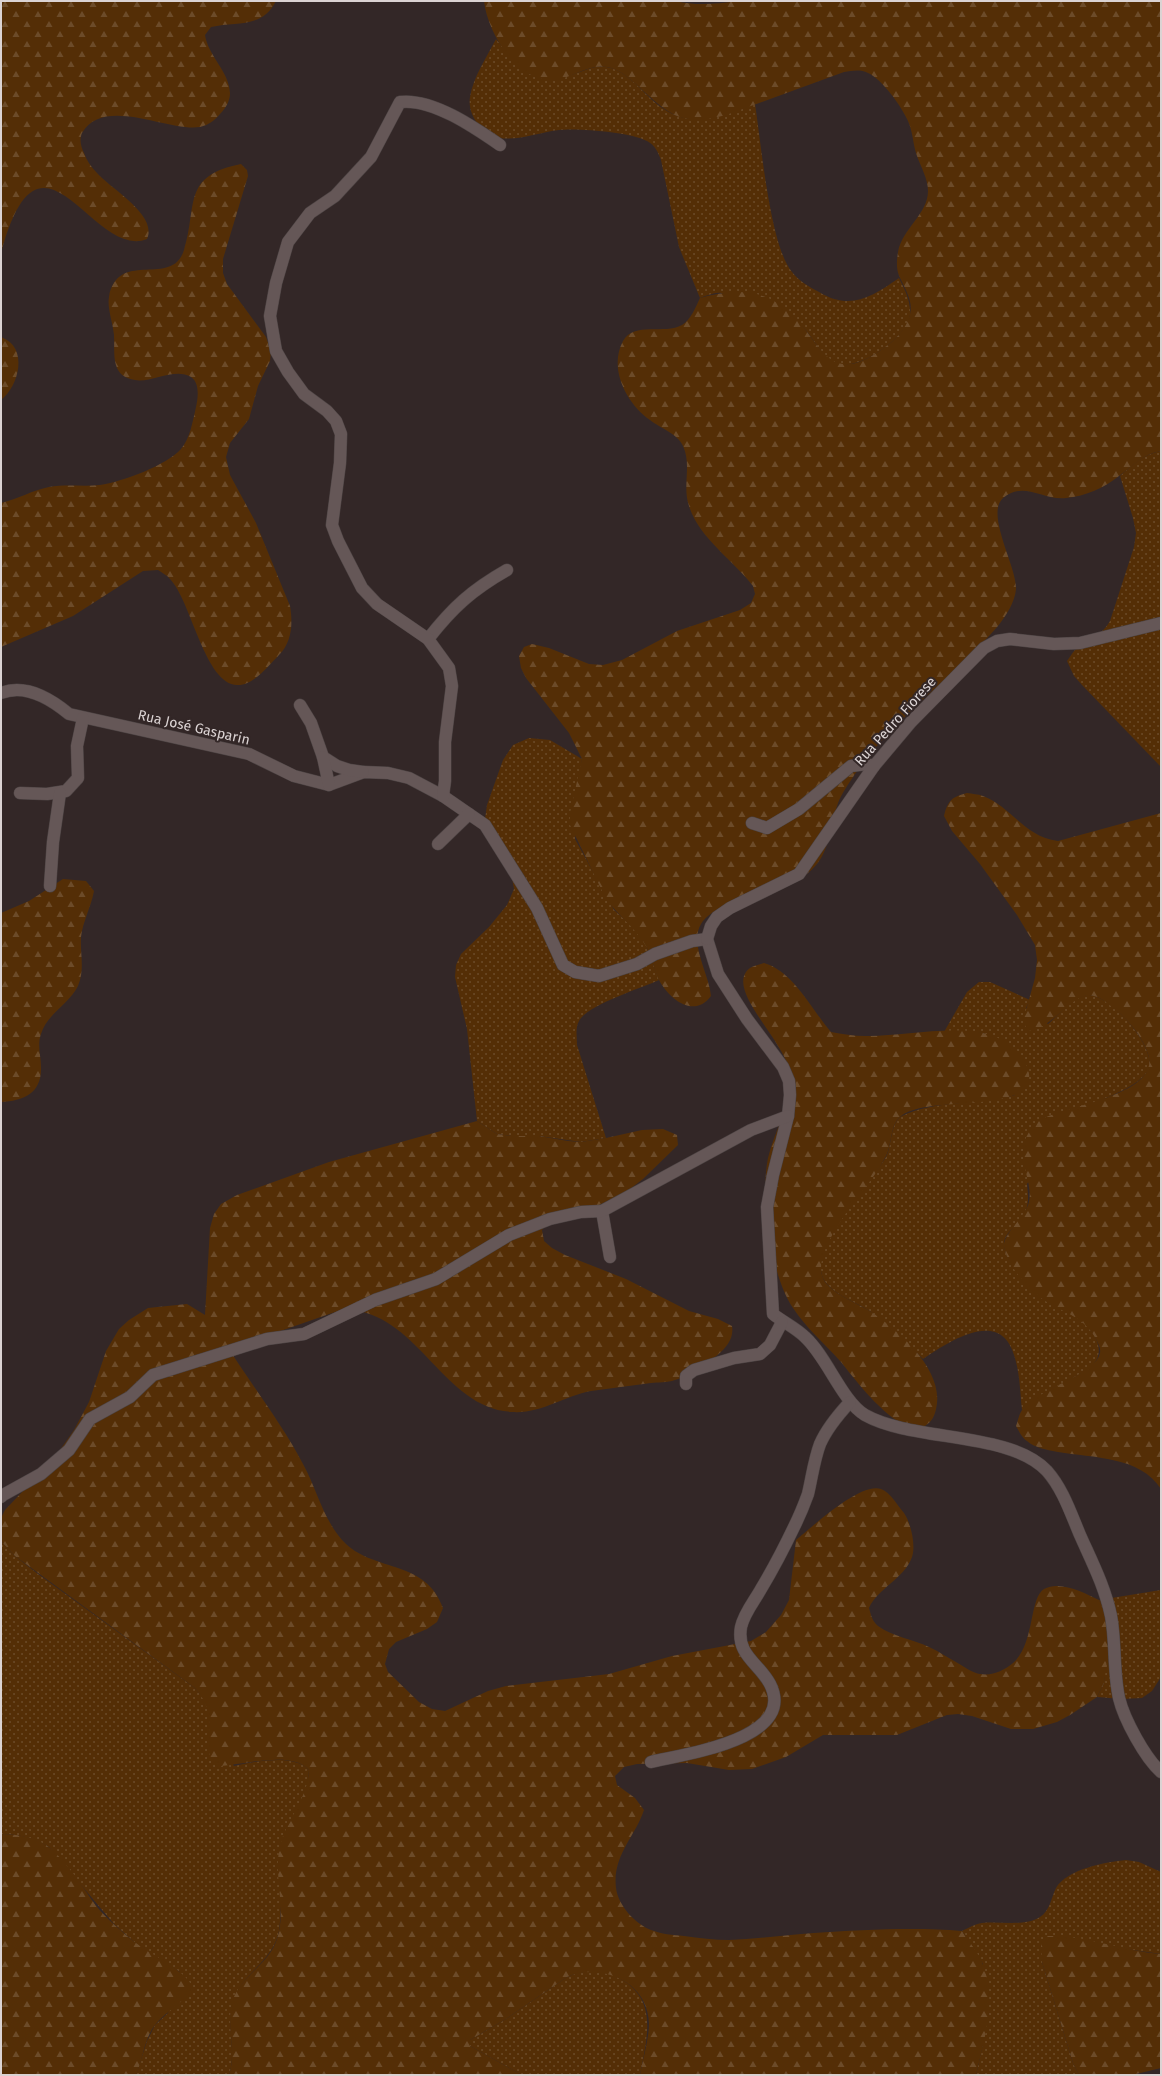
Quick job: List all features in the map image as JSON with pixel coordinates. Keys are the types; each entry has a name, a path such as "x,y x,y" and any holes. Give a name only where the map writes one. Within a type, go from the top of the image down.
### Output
{"street":[{"path":"443,796 445,781 445,742 452,686 449,668 428,639 377,604 362,588 338,541 332,525 340,463 341,434 336,421 327,411 304,394 288,372 276,351 270,316 276,283 288,242 310,213 335,196 371,157 400,102 418,102 445,112 500,145"},
{"path":"428,639 441,622 468,594 507,570"},
{"name":"Rua Pedro Fiorese","path":"707,939 711,926 717,917 730,908 799,874 874,766 911,722 984,648 997,641 1010,639 1054,644 1080,643 1161,623"},
{"name":"Rua José Gasparin","path":"1,694 22,690 39,694 53,701 69,714 249,754 294,776 329,785"},
{"path":"300,705 311,723 323,756 329,785 364,772"},
{"path":"20,794 60,793 66,791 78,778 77,746 82,718"},
{"path":"323,756 337,766 349,770 388,773 408,778 443,796 484,825 537,908 563,965 575,972 599,976 637,964 656,954 692,941 707,939 718,974 747,1019 783,1067 789,1081 790,1095 788,1116 772,1175 767,1206 773,1314 782,1322 805,1337 837,1380 850,1402 865,1415 886,1424 998,1447 1029,1457 1047,1471 1062,1494 1105,1591 1111,1616 1119,1699 1134,1735 1153,1765 1161,1772"},
{"path":"752,823 767,828 799,809 851,766 867,764 874,766"},
{"path":"50,886 60,793"},
{"path":"438,844 469,814"},
{"path":"1,1498 3,1495 41,1474 69,1450 90,1419 130,1397 153,1375 267,1339 304,1334 375,1300 436,1279 509,1235 550,1219 581,1212 602,1211 750,1130 788,1116"},
{"path":"602,1211 610,1257"},
{"path":"686,1384 686,1376 694,1370 734,1358 760,1354 766,1351 782,1322"},
{"path":"651,1762 732,1742 753,1733 768,1719 774,1704 770,1684 748,1657 741,1644 742,1626 802,1510 824,1437 835,1419 850,1402"}],"green space":[{"path":"1,1 276,1 270,10 256,20 211,27 205,35 210,50 226,78 230,93 226,107 212,122 200,127 187,127 121,116 105,117 92,122 82,133 81,146 89,164 140,212 146,221 149,230 147,239 127,240 107,230 68,198 50,189 33,191 17,211 1,253"},
{"path":"484,1 676,1 691,4 706,4 737,1 1161,1 1161,451 1143,458 1101,488 1088,493 1066,498 1058,498 1034,492 1019,491 1011,493 1003,498 998,506 999,528 1012,568 1016,589 1014,599 1007,613 998,626 981,645 888,734 855,774 838,803 825,850 816,866 796,880 721,908 709,915 701,924 697,940 698,950 710,987 711,996 704,1003 697,1006 682,1004 669,994 663,987 644,943 606,899 570,825 570,813 582,759 569,733 526,678 521,668 519,656 524,647 532,644 549,648 589,664 603,665 622,660 677,631 740,610 751,603 755,594 753,586 708,539 694,518 687,498 687,461 686,453 681,442 642,413 634,405 622,385 618,363 619,352 623,341 634,331 675,328 682,325 691,316 700,298 729,292 739,292 758,294 776,302 791,313 823,352 833,361 846,364 863,361 890,344 901,333 908,320 911,305 898,272 898,252 904,236 924,207 928,191 927,182 917,156 911,130 905,115 885,87 873,76 865,72 844,72 726,115 698,120 687,119 668,111 627,77 611,68 600,66 593,67 566,77 552,80 539,78 527,72 515,63 497,39 486,13"},
{"path":"496,39 520,67 538,77 548,79 560,78 594,68 610,68 627,76 659,106 678,116 700,119 711,118 755,104 772,217 784,259 792,272 801,281 830,298 851,301 870,296 899,278 910,305 910,315 907,324 901,333 892,342 869,357 846,365 837,364 827,357 798,323 763,308 721,293 700,298 679,247 661,160 656,149 650,143 629,135 604,131 578,130 559,130 506,139 493,136 477,123 471,110 470,97 477,75"},
{"path":"241,164 247,170 248,176 223,259 223,273 227,284 266,337 271,351 270,361 258,386 249,419 230,443 226,457 230,475 256,523 290,606 291,626 287,644 266,669 250,682 238,685 226,682 216,672 208,657 178,590 166,575 158,570 143,571 73,616 1,647 1,503 49,487 100,485 132,477 166,461 181,449 187,440 197,403 198,391 196,383 191,377 185,374 171,374 149,379 135,380 127,378 121,374 114,357 114,335 109,297 114,283 123,274 134,271 168,267 178,261 184,250 192,206 200,185 209,176 222,169"},
{"path":"1,337 10,342 15,349 18,358 18,367 13,386 1,400"},
{"path":"1161,451 1161,767 1074,676 1067,661 1075,650 1102,631 1110,621 1134,547 1136,533 1120,476 1144,457"},
{"path":"529,738 550,740 582,759 575,839 614,910 634,928 646,945 659,980 603,1003 584,1015 579,1021 577,1030 577,1045 606,1138 581,1142 539,1136 511,1136 497,1134 477,1121 467,1029 455,977 456,965 461,954 489,927 507,905 514,889 512,878 485,819 487,805 503,760 513,745"},
{"path":"967,793 981,795 993,801 1036,834 1058,841 1161,813 1161,1489 1152,1478 1141,1470 1128,1464 1115,1460 1054,1451 1034,1445 1024,1438 1016,1426 1022,1410 1030,1402 1088,1368 1096,1361 1100,1353 1096,1339 1086,1326 1074,1317 1047,1302 1034,1292 1021,1278 1006,1255 1004,1242 1006,1237 1027,1208 1029,1202 1030,1195 1023,1158 1024,1143 1030,1130 1040,1120 1108,1097 1126,1089 1140,1080 1148,1068 1148,1054 1136,1031 1127,1020 1106,1002 1094,996 1086,996 1078,999 1046,1024 1037,1029 1028,1031 1023,1021 1035,978 1037,960 1035,945 1017,915 980,864 952,831 944,816 947,806 951,800"},
{"path":"63,879 86,881 94,891 83,925 81,937 82,968 80,980 74,992 48,1021 41,1034 39,1046 41,1076 35,1089 30,1094 17,1100 1,1102 1,913 29,901"},
{"path":"764,963 774,967 793,983 831,1032 865,1036 933,1031 968,1031 984,1033 1001,1039 1017,1052 1026,1063 1029,1078 1028,1082 1020,1092 989,1101 948,1104 912,1110 900,1117 894,1125 886,1156 840,1222 828,1243 823,1256 821,1270 825,1282 835,1291 867,1309 895,1330 916,1352 932,1377 936,1390 937,1403 935,1414 928,1424 916,1431 894,1419 874,1401 798,1315 785,1293 778,1276 766,1214 766,1174 768,1158 789,1093 791,1083 790,1069 746,995 743,983 746,972 750,968"},
{"path":"979,982 990,982 1030,1000 1026,1008 1048,1024 1066,1007 1081,996 1096,996 1107,1002 1129,1022 1145,1047 1149,1059 1149,1068 1146,1074 1134,1084 1110,1096 1083,1106 1080,1109 1027,1184 1027,1208 1021,1220 1008,1233 1004,1241 1009,1260 1020,1276 1045,1300 1072,1314 1085,1324 1095,1336 1099,1351 1097,1358 1089,1369 1040,1396 1022,1410 1019,1376 1014,1355 1007,1341 997,1333 986,1331 973,1333 946,1344 923,1359 874,1314 828,1286 824,1280 821,1267 824,1251 831,1234 886,1157 893,1129 898,1119 914,1111 928,1107 1015,1095 984,1033 944,1032 967,992"},
{"path":"477,1121 497,1134 511,1136 539,1136 581,1142 642,1130 663,1129 677,1135 678,1145 643,1179 626,1192 599,1205 550,1221 542,1230 544,1241 552,1248 565,1255 626,1279 689,1311 718,1319 732,1326 732,1334 730,1341 719,1354 683,1377 669,1382 651,1383 581,1393 543,1408 523,1412 512,1412 488,1407 468,1396 397,1329 377,1317 353,1310 335,1312 229,1349 295,1449 308,1474 326,1516 338,1536 358,1553 413,1574 425,1582 435,1593 443,1608 437,1622 427,1629 396,1642 389,1649 385,1664 388,1672 419,1702 432,1709 445,1711 488,1691 506,1686 609,1674 672,1656 751,1641 766,1632 781,1615 789,1600 796,1540 837,1507 861,1492 872,1489 881,1489 885,1491 894,1500 907,1517 911,1528 913,1541 912,1557 908,1565 897,1578 878,1595 869,1608 874,1622 890,1633 929,1647 975,1673 989,1674 998,1672 1005,1668 1013,1663 1020,1655 1029,1634 1036,1602 1039,1594 1044,1589 1057,1586 1072,1588 1099,1600 1108,1616 1110,1637 1104,1683 1097,1697 1057,1722 1033,1729 1011,1729 972,1716 958,1714 947,1715 897,1735 823,1735 786,1757 752,1769 729,1770 687,1763 637,1764 624,1767 615,1776 617,1785 635,1798 644,1810 617,1866 617,1894 620,1901 633,1919 651,1930 671,1935 729,1940 869,1930 926,1929 962,1931 981,1961 987,1978 989,1992 988,2020 976,2075 640,2075 649,2029 647,2009 641,1996 632,1986 608,1974 594,1972 580,1973 567,1977 506,2019 470,2040 470,2046 522,2075 229,2075 232,2057 230,2012 232,2003 241,1985 268,1956 277,1939 281,1916 278,1869 280,1846 287,1827 305,1790 309,1770 301,1764 291,1761 267,1760 220,1766 210,1759 209,1714 202,1698 195,1688 15,1556 1,1541 1,1518 5,1510 55,1457 74,1430 89,1402 106,1351 119,1329 129,1320 148,1308 187,1304 205,1315 210,1228 214,1214 221,1204 237,1195 329,1162"},
{"path":"1,1541 15,1556 38,1574 195,1688 204,1699 209,1711 210,1726 234,1766 262,1761 284,1760 302,1765 309,1770 308,1783 303,1797 286,1874 278,1936 272,1949 266,1957 241,1985 233,2002 231,2011 232,2057 229,2075 136,2075 147,2041 155,2025 168,2013 180,1972 140,1947 114,1924 49,1847 26,1837 1,1834"},
{"path":"1161,1590 1161,1677 1152,1691 1142,1698 1122,1699 1097,1697 1104,1683 1108,1616 1099,1600"},
{"path":"1,1834 27,1837 39,1841 50,1848 69,1868 97,1907 109,1920 139,1946 175,1968 189,1981 193,1988 184,1999 159,2020 151,2031 148,2036 136,2075 1,2075"},
{"path":"1126,1860 1139,1862 1161,1872 1161,1954 1126,1949 1042,1962 1073,2063 1079,2075 976,2075 983,2044 983,1964 962,1931 982,1923 1019,1923 1034,1920 1046,1911 1056,1888 1061,1881 1078,1871 1098,1865"},
{"path":"1048,1936 1062,1936 1090,1940 1133,1950 1161,1954 1161,2068 1132,2075 1079,2075 1073,2063 1042,1962 1041,1942"},
{"path":"591,1971 603,1972 612,1975 629,1985 639,1995 645,2007 647,2033 640,2075 522,2075 470,2046 470,2040 506,2019 567,1977 577,1973"}]}
